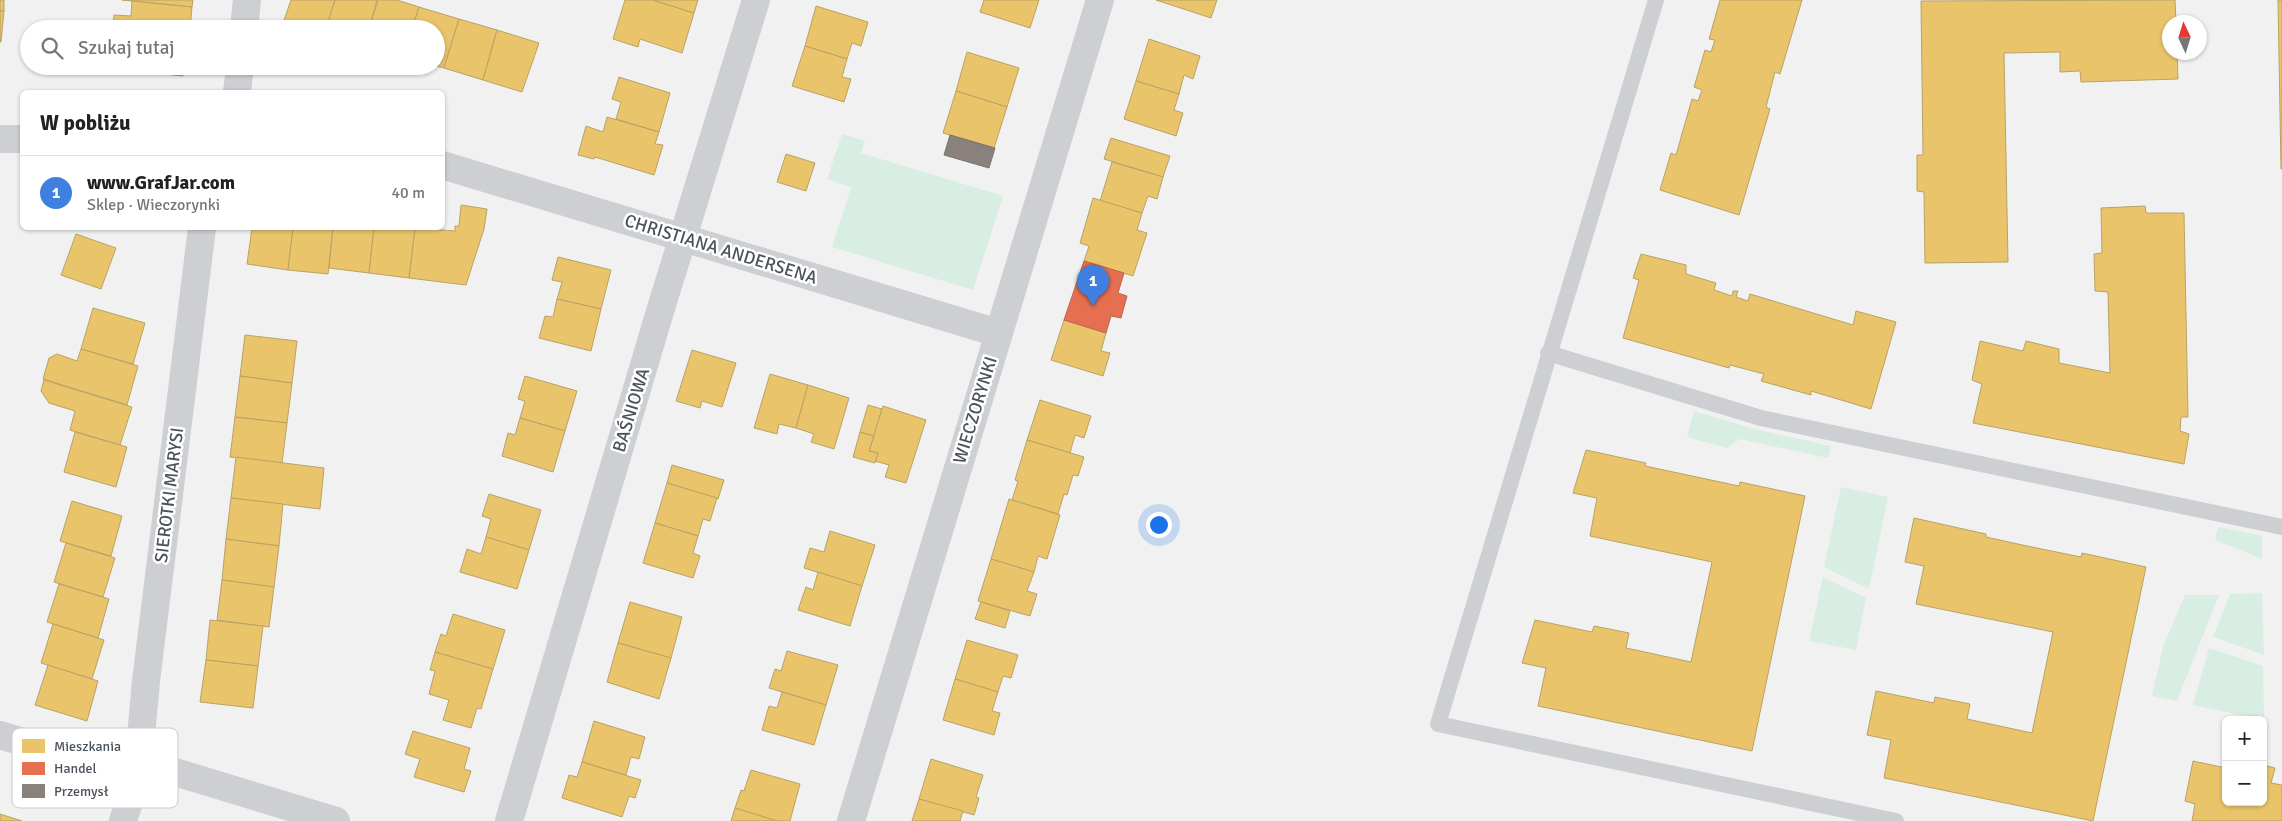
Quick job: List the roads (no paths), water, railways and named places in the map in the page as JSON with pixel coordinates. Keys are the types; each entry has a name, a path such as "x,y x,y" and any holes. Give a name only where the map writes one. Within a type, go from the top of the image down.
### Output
{"street":[{"path":"245,20 247,0"},
{"name":"BAŚNIOWA","path":"509,821 756,0"},
{"name":"WIECZORYNKI","path":"851,821 1100,0"},
{"path":"237,90 239,75"},
{"path":"0,139 20,139"},
{"name":"CHRISTIANA ANDERSENA","path":"445,166 998,333"},
{"name":"SIEROTKI MARYSI","path":"142,728 202,230"},
{"path":"0,735 12,739"},
{"path":"178,773 336,821"},
{"path":"123,821 127,808"}],"lane":[{"path":"1656,0 1438,724 1896,821"},
{"path":"1548,354 1761,418 2282,527"}],"place":[{"name":"www.GrafJar.com","path":"1093,306"}]}
